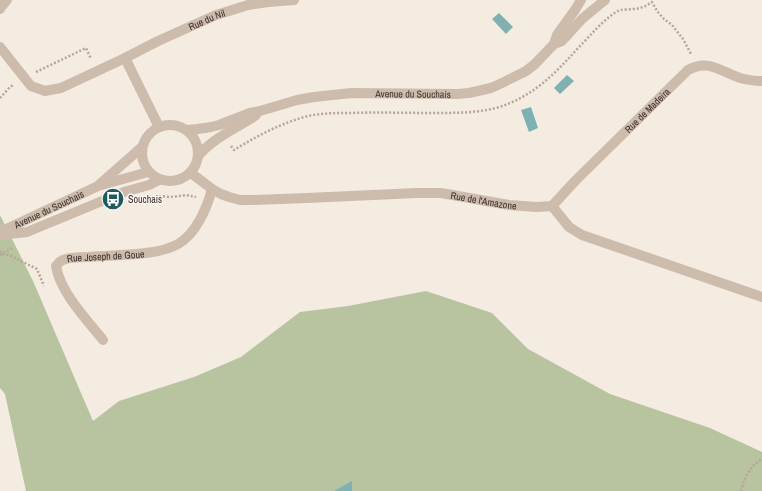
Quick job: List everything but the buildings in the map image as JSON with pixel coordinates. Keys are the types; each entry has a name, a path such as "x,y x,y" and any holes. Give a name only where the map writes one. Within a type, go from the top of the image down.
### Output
{"street":[{"path":"0,9 7,0"},
{"name":"Rue du Nil","path":"0,47 31,86 45,91 61,88 216,15 248,5 294,0"},
{"name":"Avenue du Souchais","path":"186,130 211,127 250,113 260,112 279,105 331,94 457,94 491,88 526,71 535,64 554,44 557,35 581,0"},
{"name":"Avenue du Souchais","path":"554,44 562,41 582,19 605,0"},
{"path":"125,58 159,127"},
{"name":"Rue de Madeira","path":"552,206 576,180 688,70 695,66 709,65 740,78 762,81"},
{"name":"Avenue du Souchais","path":"199,155 205,148 260,112"},
{"path":"166,125 180,126 186,130 194,138 198,149 199,155 196,165 191,173 179,180 166,182 159,180 148,172 142,160 141,154 144,141 153,130 166,125"},
{"name":"Avenue du Souchais","path":"98,186 142,147"},
{"name":"Avenue du Souchais","path":"0,233 98,186 148,172"},
{"name":"Rue de l'Amazone","path":"191,173 212,188 229,197 240,200 441,193 509,206 536,208 552,206"},
{"path":"0,233 27,232 124,192 149,185 159,180"},
{"name":"Rue Joseph de Goue","path":"103,340 64,289 56,266 61,261 75,258 152,252 179,244 196,226 208,204 212,188"},
{"path":"552,206 569,227 582,234 762,297"}],"path":[{"path":"0,98 9,88 24,78 86,48 96,72"},
{"path":"0,251 2,254 9,255 37,269 44,286"},
{"path":"741,491 744,480 750,469 762,460"}],"green space":[{"path":"0,215 33,281 93,421 119,401 194,377 241,357 300,312 348,306 426,291 492,313 528,349 610,394 710,428 762,452 762,491 26,491 5,394 0,388"}],"water":[{"path":"499,13 513,27 506,34 492,19"},
{"path":"567,75 574,81 560,94 554,88"},
{"path":"531,107 538,128 529,132 521,110"},
{"path":"352,481 352,491 334,491"}],"place":[{"name":"Souchais","path":"113,199"}]}
